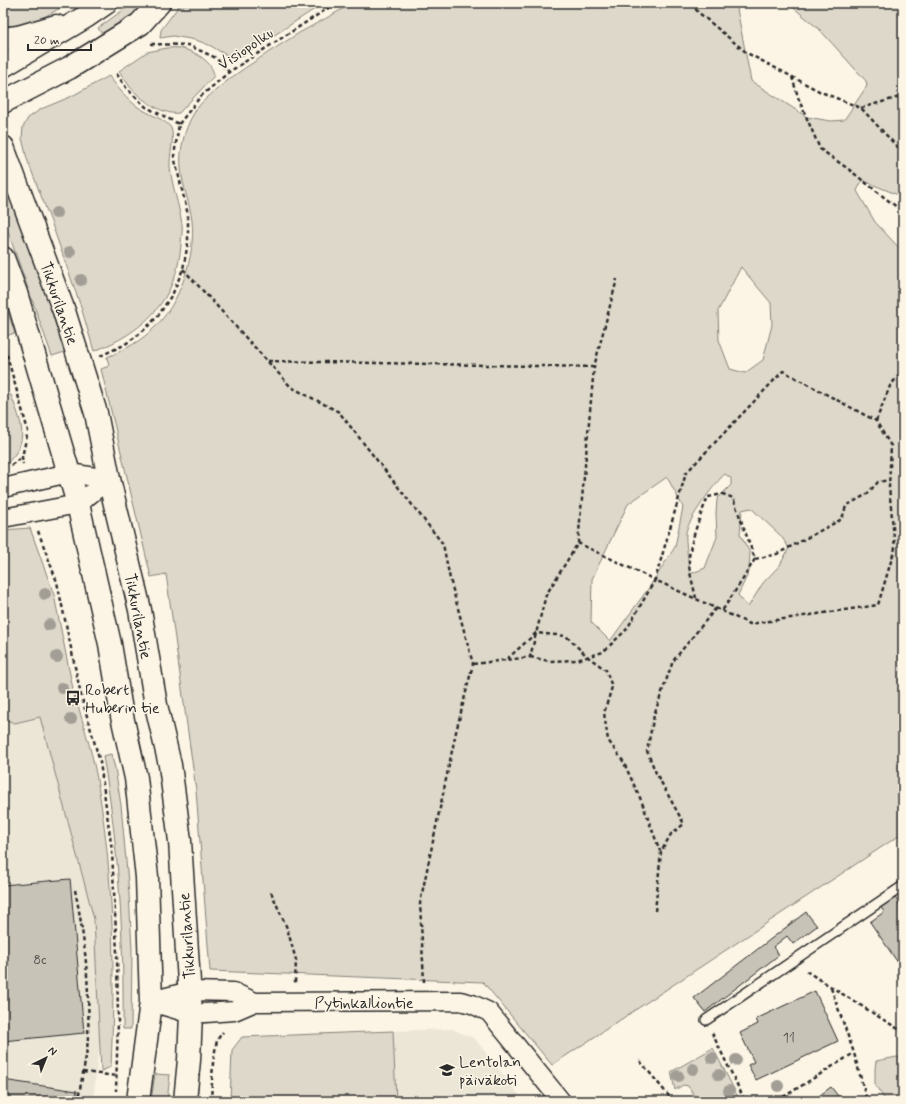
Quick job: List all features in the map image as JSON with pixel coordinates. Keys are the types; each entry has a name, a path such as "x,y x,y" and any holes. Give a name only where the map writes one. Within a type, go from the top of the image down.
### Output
{"main road":[{"path":"3,66 106,3"},
{"path":"3,102 69,68 140,24 159,3"},
{"path":"3,38 18,37 87,16"},
{"name":"Tikkurilantie","path":"3,147 64,311 96,414 109,479 140,610 156,705 170,766 180,841 190,991 191,1014 189,1060 185,1101"},
{"path":"3,258 16,293 78,504 110,644 122,716 136,778 147,877 151,1002 138,1101"}],"street":[{"path":"3,488 69,473 109,479"},
{"path":"3,518 78,504 109,479"},
{"name":"Pytinkalliontie","path":"151,1002 190,991 233,992 255,1002"},
{"name":"Pytinkalliontie","path":"151,1002 191,1014 234,1011 255,1002 460,1001 472,1004 489,1012 561,1101"}],"lane":[{"path":"706,1020 903,886"}],"path":[{"name":"Visiopolku","path":"179,124 200,97 229,72 336,3"},
{"path":"691,3 698,12 747,53 821,92 861,108 903,153"},
{"path":"151,44 188,45 216,58 229,72"},
{"path":"95,358 124,345 148,327 158,316 173,293 183,269 188,243 188,215 174,156 179,124 146,107 127,89 116,73"},
{"path":"792,77 799,100 820,149 848,168 903,212"},
{"path":"861,108 903,96"},
{"path":"183,269 292,387 339,412 443,544 450,579 473,664 456,732 420,903 425,1001"},
{"path":"530,657 546,595 578,543 594,367 617,279"},
{"path":"268,361 594,367"},
{"path":"876,421 890,386 903,370"},
{"path":"473,664 530,657 549,661 577,660 603,652 626,629 654,580 686,472 783,371 876,421 891,446 889,480 895,548 878,605 750,624 654,580 578,543"},
{"path":"755,558 777,554 842,519 846,506 867,494 878,482 889,480"},
{"path":"696,599 688,559 692,543 708,497 723,494 733,498 755,558 722,611"},
{"path":"58,590 62,589"},
{"path":"655,911 661,852 671,834 684,824 656,773 647,751 654,715 674,661 716,608"},
{"path":"507,660 536,633 566,636 588,657 606,670 612,687 604,713 608,740 626,768 641,800 661,852"},
{"path":"73,698 81,695 85,704 100,762 112,851 117,953 117,1076 115,1095"},
{"path":"75,890 80,917 88,994 88,1039 78,1101"},
{"path":"271,892 287,928 296,960 295,1002"},
{"path":"792,962 903,1032"},
{"path":"831,987 854,1053 867,1101"},
{"path":"706,1020 745,1101"},
{"path":"211,1101 213,1062 217,1040 226,1027"},
{"path":"777,1101 854,1053"},
{"path":"640,1061 673,1101"},
{"path":"83,1072 117,1076"}],"shaded area":[{"path":"3,3 63,3 64,6 35,21 20,25 3,25"},
{"path":"133,3 150,3 104,37 98,28"},
{"path":"181,3 324,3 242,56 231,58 211,46 196,40 173,36 160,38 161,30"},
{"path":"352,3 746,3 737,9 751,81 807,117 831,121 844,120 867,86 866,81 820,30 788,3 903,3 903,197 862,180 857,191 875,222 903,252 903,833 552,1065 483,982 210,971 196,790 166,574 151,577 101,369 109,366 107,357 132,345 155,327 164,317 179,292 189,263 193,234 191,214 182,175 181,154 185,132 197,109 207,98 239,72 299,33","holes":["741,267 771,303 772,325 763,360 745,373 730,369 719,340 718,311","725,474 731,478 731,485 717,499 717,537 705,568 690,574 686,542 687,528 702,502","667,477 683,507 675,547 648,589 610,641 591,622 592,579 628,504","751,508 781,536 789,548 780,565 763,583 748,607 738,595 749,572 750,553 740,534 742,510"]},
{"path":"167,48 181,48 198,55 211,66 214,76 179,113 166,112 153,106 140,97 134,92 119,71 147,52"},
{"path":"109,76 122,93 134,104 165,122 171,128 172,137 170,167 181,217 182,232 178,265 173,282 165,298 142,324 128,335 112,344 94,351 81,307 27,159 22,138 23,127 28,118 41,109 70,97"},
{"path":"6,183 32,253 65,352 52,356 3,218 3,185"},
{"path":"5,304 15,333 5,336 3,330 3,305"},
{"path":"3,394 11,395 20,419 22,435 21,442 17,450 12,458 3,466"},
{"path":"30,528 54,595 73,689 67,691 70,707 78,705 94,765 103,820 112,925 113,996 111,1067 101,1071 94,919 40,717 15,723 3,719 3,530"},
{"path":"3,619 41,717 79,854 94,919 101,959 99,1046 93,1101 3,1101"},
{"path":"111,754 115,768 121,805 129,894 132,949 131,1029 123,1029 123,960 117,858 103,756"},
{"name":"Lentolan päiväkoti","path":"452,1029 475,1039 524,1101 396,1101 393,1031"},
{"path":"393,1031 396,1101 230,1101 232,1050 242,1037"},
{"path":"713,1048 740,1101 696,1101 696,1097 688,1086 683,1085 675,1090 671,1072"},
{"path":"897,1057 903,1059 903,1097 901,1101 886,1101 875,1085 876,1061"},
{"path":"155,1074 170,1075 167,1101 151,1101"}],"building":[{"path":"70,879 84,1033 3,1041 3,885"},
{"path":"894,896 903,909 903,970 870,922 884,912 880,906"},
{"path":"806,912 817,926 793,944 787,936 773,947 779,955 705,1012 694,998"},
{"path":"815,991 838,1041 756,1080 748,1065 754,1062 740,1033 758,1024 756,1019"},
{"path":"3,1080 77,1091 76,1101 3,1101"},
{"path":"831,1087 842,1101 812,1101"}],"place":[{"name":"Robert Huberin tie","path":"73,698"},
{"name":"Lentolan päiväkoti","path":"447,1070"}]}
